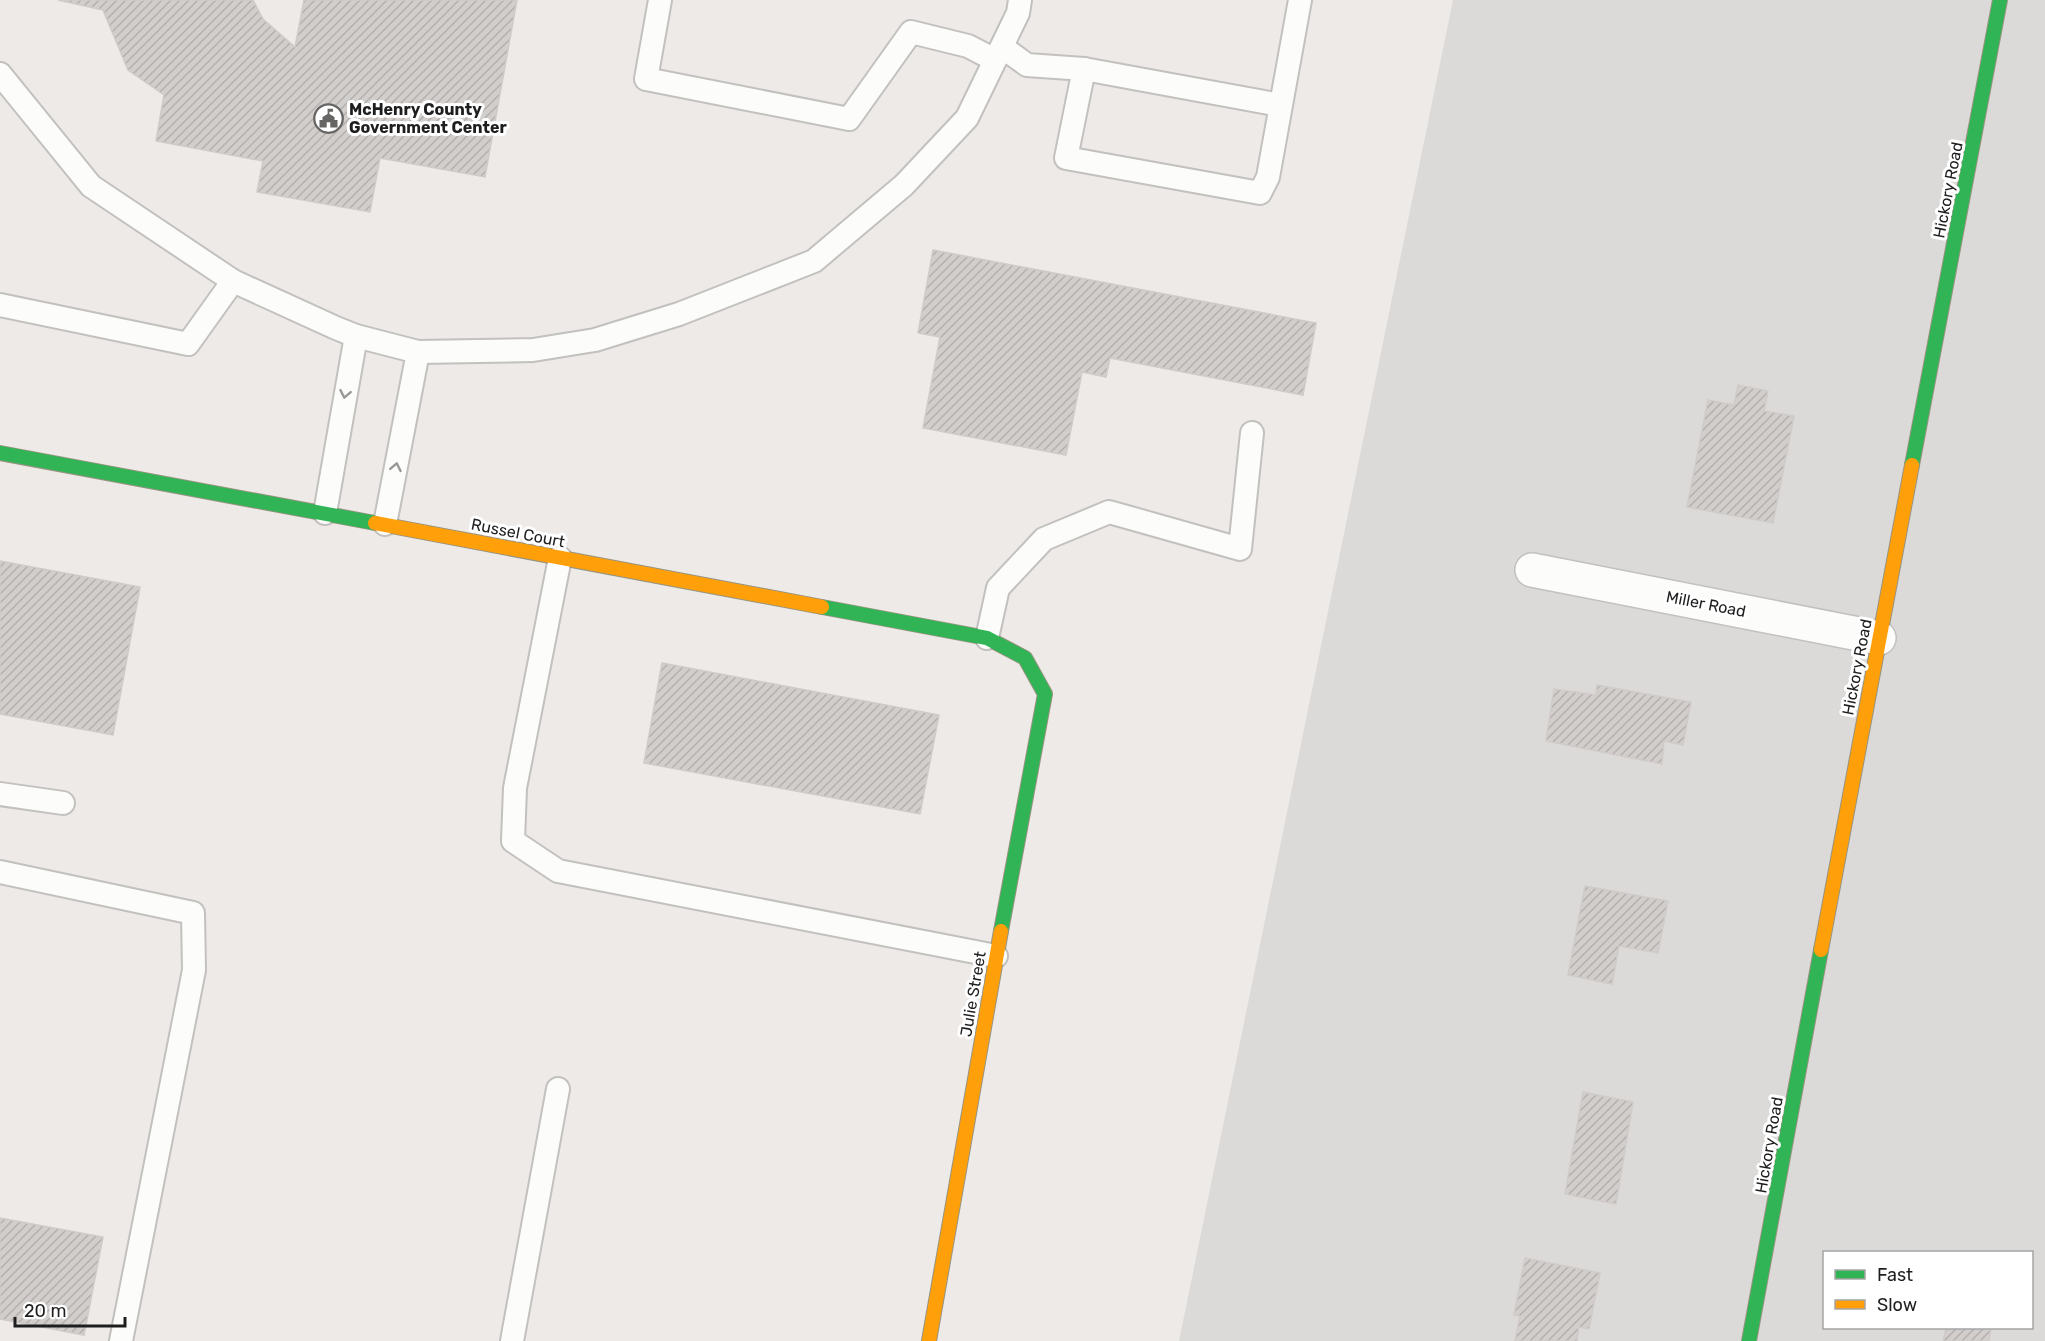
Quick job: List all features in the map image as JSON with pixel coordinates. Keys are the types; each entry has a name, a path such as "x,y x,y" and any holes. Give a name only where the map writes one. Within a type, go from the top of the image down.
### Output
{"street":[{"name":"Hickory Road","path":"1749,1341 2000,0"},
{"name":"Russel Court","path":"0,453 987,638 1025,658"},
{"name":"Miller Road","path":"1532,570 1879,638"},
{"name":"Julie Street","path":"929,1341 996,956 1045,694 1025,658"}],"lane":[{"path":"660,0 646,79 849,119 911,32 998,54 1027,65 1084,69 1280,105"},
{"path":"0,74 91,186 233,281 356,336 418,352 533,350 595,340 679,314 814,261 904,185 967,118 1018,13 1020,0"},
{"path":"1084,69 1066,158 1260,193 1268,177 1300,0"},
{"path":"0,305 188,344 233,281"},
{"path":"325,513 356,336"},
{"path":"385,524 418,352"},
{"path":"987,638 998,588 1044,539 1109,512 1240,549 1252,433"},
{"path":"560,558 514,788 513,841 558,871 996,956"},
{"path":"0,794 63,803"},
{"path":"0,872 193,913 194,970 121,1341"},
{"path":"512,1341 558,1089"}],"shaded area":[{"path":"1453,0 2045,0 2045,1341 1179,1341"}],"building":[{"name":"McHenry County Government Center","path":"58,0 253,0 263,19 295,47 304,0 517,0 485,177 380,158 370,212 257,192 263,161 156,141 164,95 128,70 103,10"},
{"path":"933,250 1316,323 1303,395 1110,358 1106,377 1082,372 1066,455 923,428 940,337 918,333"},
{"path":"1738,385 1768,391 1764,411 1794,416 1773,523 1687,507 1708,400 1734,405"},
{"path":"0,561 140,587 113,735 0,714"},
{"path":"662,663 939,715 920,814 644,763"},
{"path":"1597,685 1691,702 1683,745 1664,741 1662,764 1546,741 1554,689 1596,695"},
{"path":"1585,886 1668,901 1658,953 1619,946 1612,984 1568,975"},
{"path":"1583,1092 1633,1102 1616,1204 1565,1194"},
{"path":"0,1218 103,1237 84,1335 0,1319"},
{"path":"1525,1258 1600,1273 1589,1329 1579,1327 1577,1341 1515,1341 1520,1316 1514,1315"},
{"path":"1946,1329 1991,1329 1989,1341 1943,1341"}],"traffic: fast":[{"path":"1912,465 2000,0"},
{"path":"0,453 375,523"},
{"path":"822,607 987,638 1025,658 1045,694 1001,931"},
{"path":"1749,1341 1821,950"}],"traffic: slow":[{"path":"1821,950 1912,465"},
{"path":"375,523 822,607"},
{"path":"929,1341 1001,931"}],"place":[{"name":"McHenry County Government Center","path":"328,118"}]}
